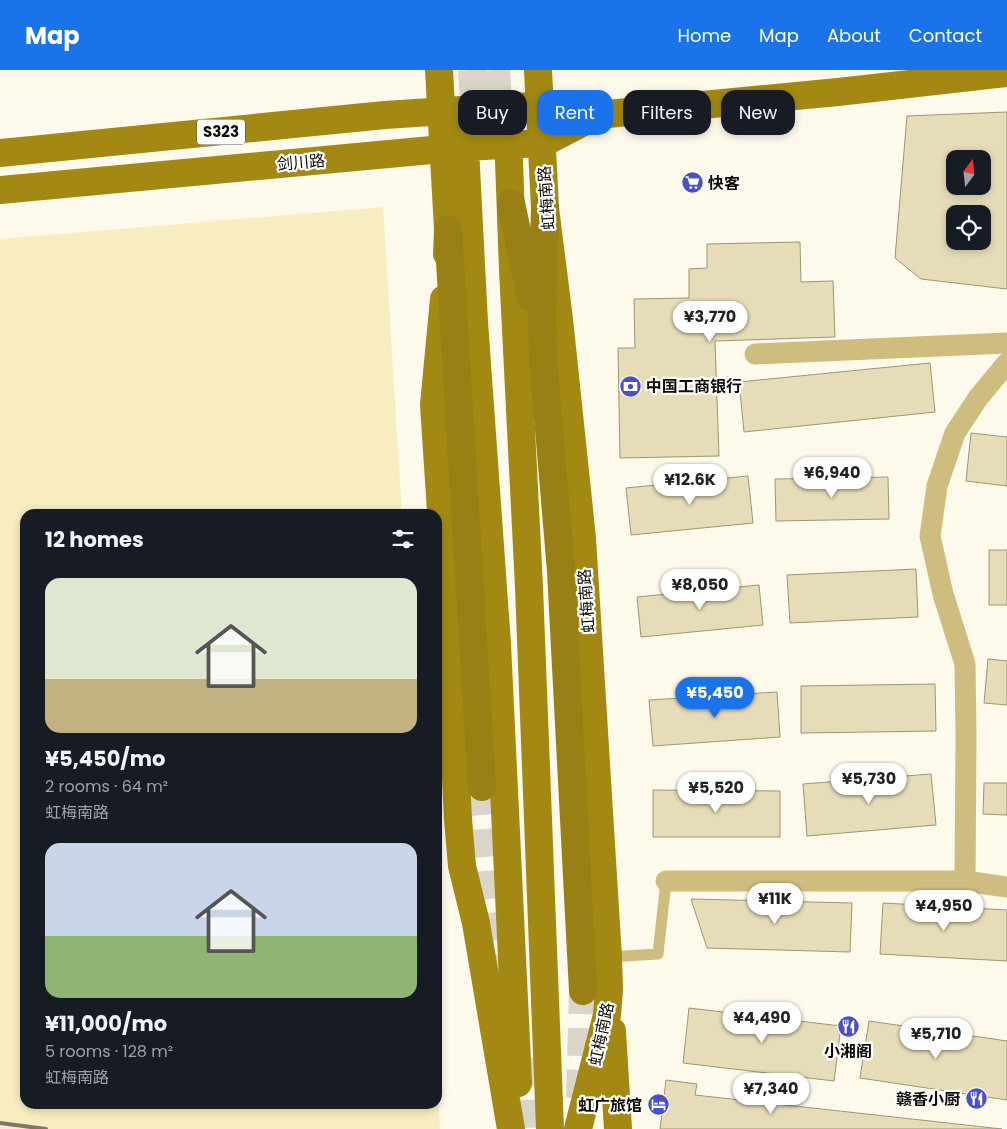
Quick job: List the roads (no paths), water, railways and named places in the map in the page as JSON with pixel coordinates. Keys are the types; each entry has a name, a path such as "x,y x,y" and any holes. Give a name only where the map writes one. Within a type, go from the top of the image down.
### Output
{"highway":[{"path":"511,203 543,358"},
{"path":"545,208 542,315 543,358 596,990"},
{"path":"448,229 482,787"}],"main road":[{"path":"439,70 452,111 454,148 475,332 497,644 515,991 520,1129"},
{"name":"虹梅南路","path":"538,70 539,90"},
{"name":"剑川路","path":"613,113 838,92 1007,73"},
{"name":"剑川路","path":"0,153 385,115 458,111"},
{"path":"508,135 530,587 550,1129"},
{"name":"虹梅南路","path":"542,135 545,208 582,538 608,957 596,990 607,1016 578,1129"},
{"name":"剑川路","path":"0,190 454,148 543,144 559,135"},
{"path":"441,509 434,405 444,307 454,148"},
{"path":"442,527 462,866 476,924 511,1129"},
{"path":"596,990 618,1129"}],"street":[{"path":"755,354 1007,342"},
{"path":"965,881 966,735 964,664 930,536 937,486 955,433 978,398 1007,363"},
{"path":"666,881 965,881 1007,887"}],"lane":[{"path":"608,957 658,954 666,881"}],"tunnel":[{"path":"472,70 473,90"},
{"path":"496,70 497,90"},
{"path":"482,787 497,982"},
{"path":"580,1098 583,991"},
{"path":"521,1058 523,1129"}],"railway":[{"path":"0,1123 46,1129"}],"place":[{"name":"快客","path":"692,183"},
{"name":"中国工商银行","path":"630,386"},
{"name":"小湘阁","path":"848,1027"},
{"name":"赣香小厨","path":"976,1099"},
{"name":"虹广旅馆","path":"658,1105"}]}
